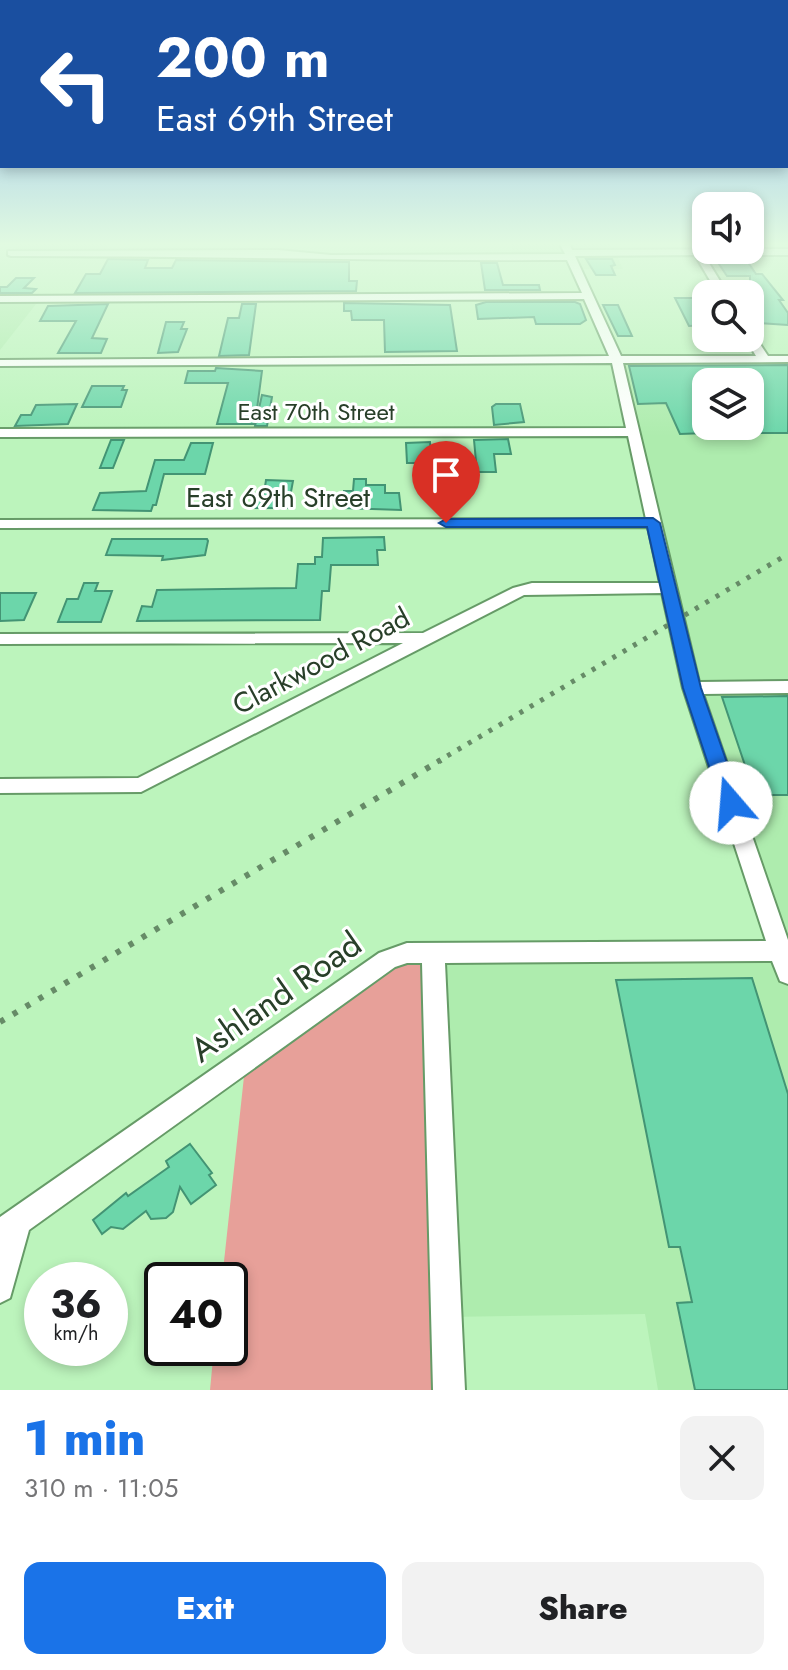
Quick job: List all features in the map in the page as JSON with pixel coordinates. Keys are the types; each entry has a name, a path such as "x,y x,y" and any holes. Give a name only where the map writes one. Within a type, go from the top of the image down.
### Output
{"street":[{"path":"593,307 617,361 692,688 785,962"},
{"path":"760,352 764,359"},
{"path":"0,363 788,359"},
{"name":"East 70th Street","path":"0,433 632,432"},
{"name":"East 69th Street","path":"0,524 653,523"},
{"name":"Clarkwood Road","path":"0,786 141,785 519,591 532,588 668,588"},
{"path":"0,639 427,638"},
{"path":"692,688 788,687"},
{"name":"Ashland Road","path":"8,1228 387,960 407,953 785,962"},
{"path":"433,953 449,1390"},
{"path":"0,1288 8,1228"}],"shaded area":[{"path":"0,307 34,307 0,350"},
{"path":"788,359 788,1390 658,1390 645,1314 447,1317 433,953 780,950 692,688 617,361"},
{"path":"433,953 449,1390 210,1390 212,1366 248,1366 248,1262 224,1262 246,1058 387,960"}],"building":[{"path":"48,307 107,307 92,338 107,339 101,353 58,353 76,321 40,321"},
{"path":"241,307 256,307 249,355 219,356 228,318 239,318"},
{"path":"344,307 450,307 457,351 385,352 384,320 352,320 351,311 344,311"},
{"path":"476,307 581,307 586,320 580,324 536,324 534,317 478,319"},
{"path":"604,307 619,307 632,336 618,336"},
{"path":"679,307 692,307 692,326 689,326"},
{"path":"764,307 784,307 788,313 788,325 764,323"},
{"path":"166,322 184,322 181,329 187,329 178,352 158,353"},
{"path":"788,365 788,433 764,433 764,368 692,368 692,434 680,434 666,403 638,404 629,366"},
{"path":"216,368 262,371 255,424 217,424 228,383 185,383 188,371 215,371"},
{"path":"92,386 124,386 122,390 127,390 121,407 82,407"},
{"path":"262,395 272,397 267,426 255,426"},
{"path":"77,404 68,424 15,426 21,415 31,415 36,405"},
{"path":"496,404 520,404 524,422 494,425 492,407"},
{"path":"508,439 511,454 494,454 496,472 477,472 474,440"},
{"path":"111,440 124,440 113,468 100,468"},
{"path":"430,442 432,463 407,463 406,443"},
{"path":"191,443 213,443 205,474 164,474 156,505 151,511 93,510 100,493 146,491 155,460 184,460"},
{"path":"354,479 366,479 366,485 385,485 385,493 399,493 401,510 343,508 344,491 353,491"},
{"path":"266,480 293,481 288,508 254,508 255,494 264,493"},
{"path":"384,537 385,550 377,550 378,565 331,565 329,591 322,591 320,620 137,621 142,606 152,607 157,590 296,588 298,564 315,564 315,557 322,557 323,538"},
{"path":"112,539 208,541 205,555 162,560 163,556 106,555"},
{"path":"84,583 98,583 95,591 112,591 101,622 58,622 67,599 78,599"},
{"path":"0,593 36,593 24,620 0,621"},
{"path":"788,696 788,795 755,795 722,697"},
{"path":"752,978 788,1094 788,1390 695,1390 677,1303 692,1302 680,1247 669,1247 616,980"},
{"path":"190,1144 212,1173 209,1175 216,1185 191,1204 180,1187 173,1212 166,1218 151,1219 146,1211 123,1229 111,1227 102,1234 93,1220 126,1193 128,1196 169,1167 166,1161"}],"railway":[{"path":"437,762 788,554"},
{"path":"0,1022 441,760"}],"route":[{"path":"446,523 653,523 692,688 731,803"}]}
